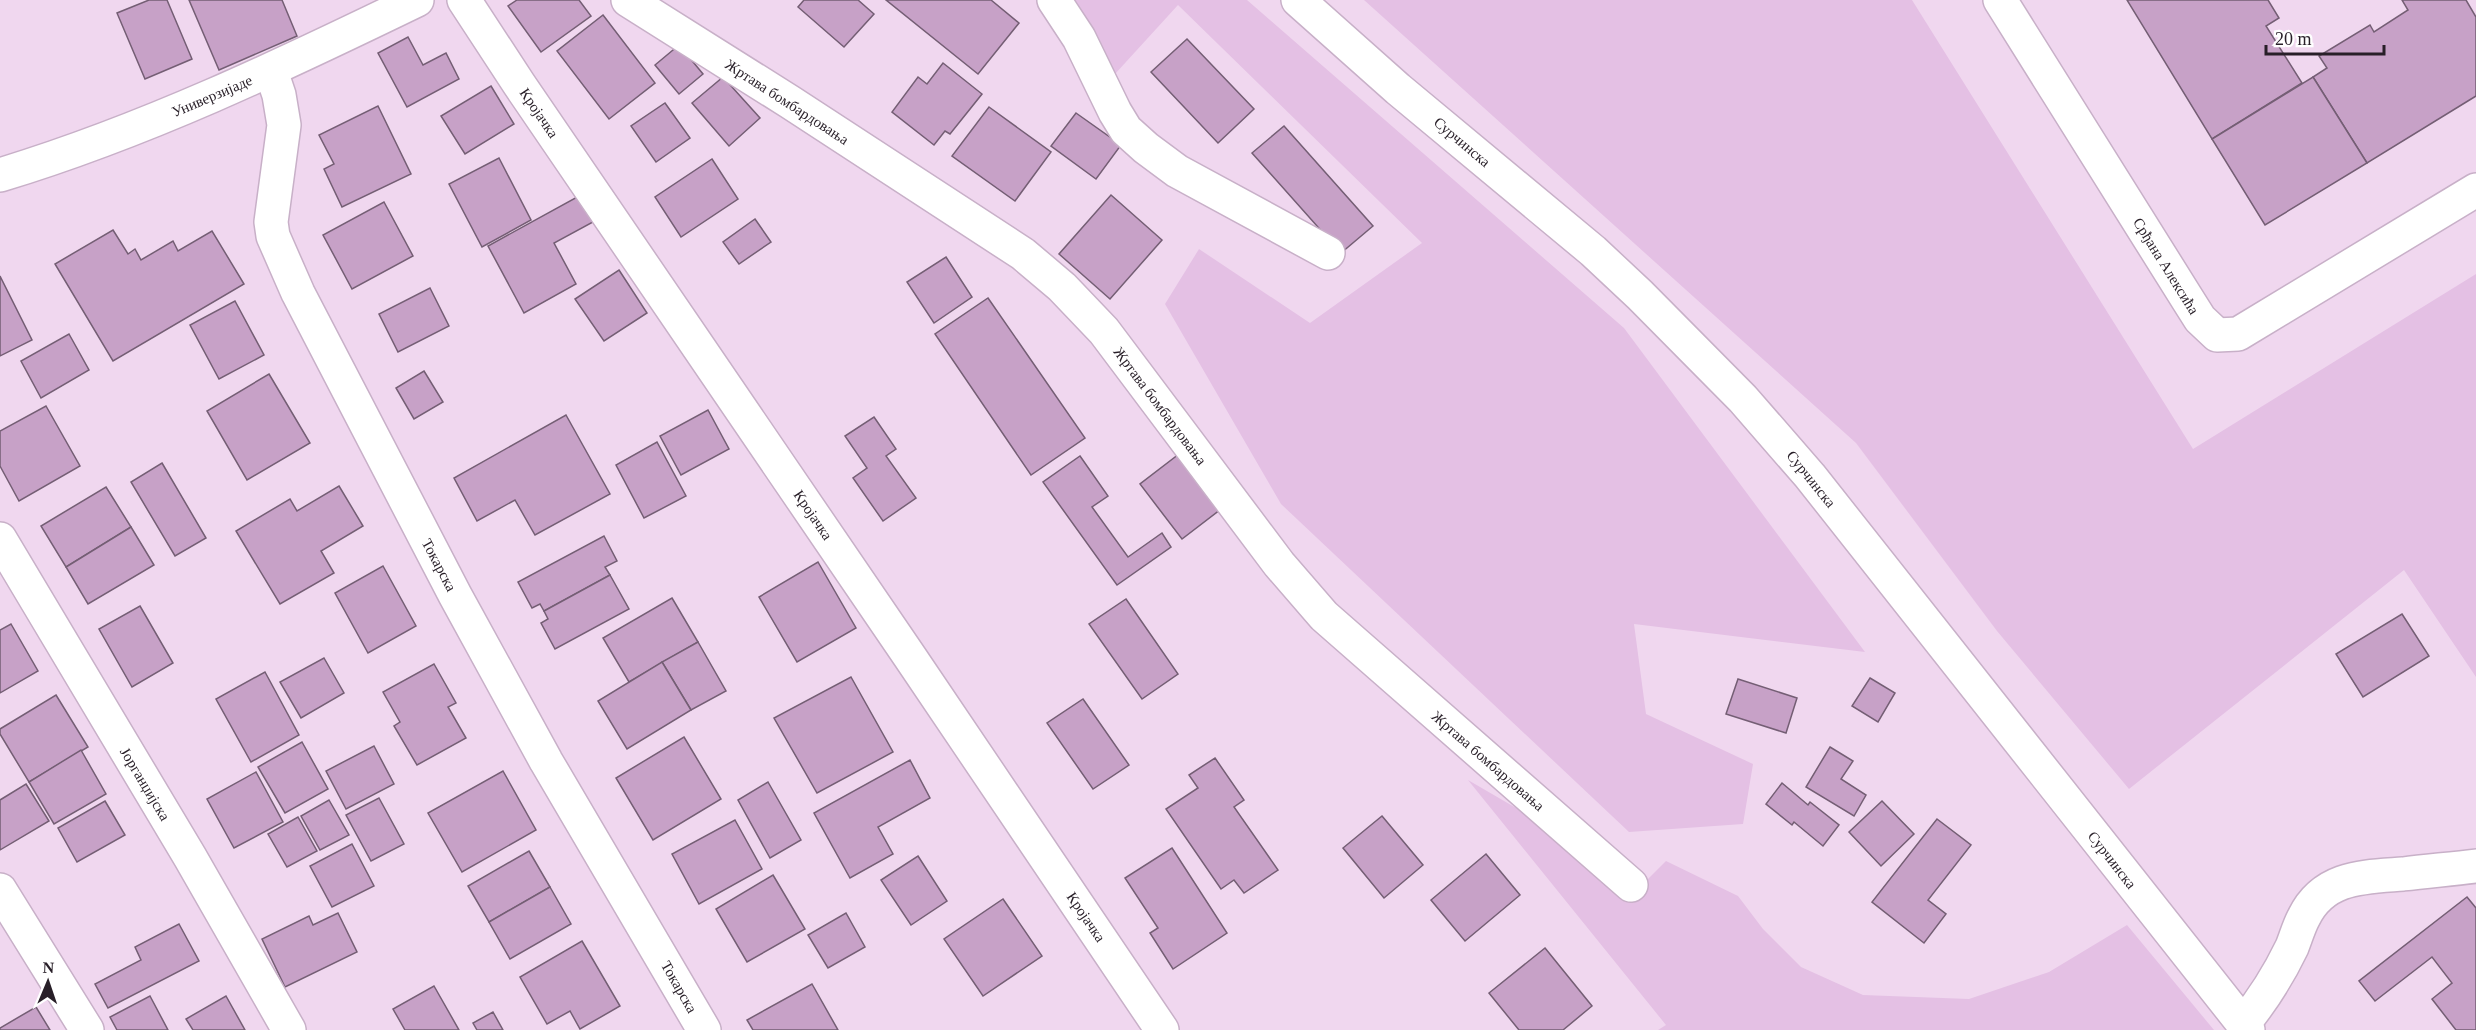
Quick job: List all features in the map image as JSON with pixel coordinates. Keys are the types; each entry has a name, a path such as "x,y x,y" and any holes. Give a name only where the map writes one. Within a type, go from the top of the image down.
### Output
{"street":[{"name":"Универзијаде","path":"0,175 46,161 138,127 271,71 417,0"},
{"name":"Кројачка","path":"464,0 1162,1030"},
{"name":"Жртава бомбардовања","path":"627,0 790,102 1023,254 1055,280 1084,308 1104,332 1279,564 1324,616 1631,885"},
{"path":"1054,0 1079,38 1126,130 1177,171 1328,253"},
{"name":"Сурчинска","path":"1298,0 1398,89 1593,251 1677,331 1743,399 1810,476 2245,1027"},
{"name":"Срђана Алексића","path":"2000,0 2200,319 2217,335 2238,334 2476,190"},
{"name":"Токарска","path":"271,71 285,125 271,222 273,236 298,293 455,595 546,761 704,1030"},
{"name":"Јорганџијска","path":"0,539 190,857 289,1030"},
{"path":"2245,1027 2291,949 2304,916 2314,900 2324,891 2361,876 2476,866"},
{"path":"0,890 87,1030"}],"shaded area":[{"path":"1074,0 1247,0 1624,328 1865,652 1634,624 1646,714 1753,764 1743,824 1629,832 1281,504 1165,304 1199,249 1310,323 1422,243 1178,5 1115,74"},
{"path":"1364,0 1912,0 2193,449 2476,274 2476,677 2404,570 2129,789 1997,631 1856,443"},
{"path":"1468,780 1528,815 1628,899 1666,861 1738,896 1763,929 1801,967 1863,995 1969,999 2049,972 2127,925 2214,1030 1658,1030 1666,1025"}],"building":[{"path":"149,0 167,0 192,59 145,79 117,13"},
{"path":"189,0 282,0 297,36 219,70"},
{"path":"517,0 579,0 591,16 541,52 508,6"},
{"path":"804,0 858,0 874,14 844,47 798,7"},
{"path":"886,0 991,0 1019,23 978,74"},
{"path":"2127,0 2268,0 2279,18 2266,26 2302,83 2212,139"},
{"path":"2402,0 2466,0 2476,17 2476,96 2367,163 2313,77 2327,68 2319,56 2370,25 2374,32 2408,10"},
{"path":"603,15 655,83 609,119 557,51"},
{"path":"408,37 423,65 446,53 459,79 407,107 378,53"},
{"path":"1187,39 1254,109 1218,143 1151,72"},
{"path":"679,45 703,74 679,94 655,65"},
{"path":"943,63 982,94 950,134 945,131 934,145 892,112 918,77 927,84"},
{"path":"723,77 760,118 729,146 692,103"},
{"path":"2313,77 2367,163 2265,225 2212,139"},
{"path":"491,86 514,124 465,154 441,116"},
{"path":"665,103 690,138 656,162 631,126"},
{"path":"378,106 411,174 342,207 324,169 334,164 319,135"},
{"path":"989,107 1051,152 1015,201 952,156"},
{"path":"1076,113 1121,145 1096,179 1051,146"},
{"path":"1284,126 1373,226 1341,253 1252,153"},
{"path":"499,158 531,220 482,247 449,184"},
{"path":"712,159 738,199 681,237 655,197"},
{"path":"1111,195 1162,240 1110,299 1059,254"},
{"path":"579,196 593,222 554,243 576,284 524,313 488,246"},
{"path":"384,202 413,256 352,289 323,235"},
{"path":"755,219 771,242 739,264 723,242"},
{"path":"113,230 128,254 135,249 141,260 173,241 178,251 212,231 244,284 113,361 55,264"},
{"path":"946,257 972,297 934,323 907,282"},
{"path":"619,270 647,313 604,341 575,299"},
{"path":"0,276 32,340 0,356"},
{"path":"430,288 449,326 398,352 379,314"},
{"path":"988,298 1085,438 1031,475 935,334"},
{"path":"235,301 264,355 219,379 190,325"},
{"path":"69,334 89,370 41,398 21,361"},
{"path":"424,371 443,402 414,419 396,388"},
{"path":"269,374 310,443 247,480 207,411"},
{"path":"46,406 80,466 19,501 0,466 0,431"},
{"path":"708,410 729,449 681,475 660,436"},
{"path":"566,415 610,494 535,535 515,500 477,521 454,478"},
{"path":"874,417 896,449 886,456 916,498 883,521 853,478 867,468 845,436"},
{"path":"657,442 686,496 644,518 616,465"},
{"path":"1179,454 1221,509 1182,539 1140,484"},
{"path":"1080,456 1108,496 1092,507 1128,557 1162,533 1171,547 1117,585 1043,482"},
{"path":"162,463 206,538 175,556 131,482"},
{"path":"339,486 363,526 321,551 334,573 280,604 236,531 290,499 297,511"},
{"path":"106,487 131,527 66,567 41,526"},
{"path":"131,527 154,565 88,604 66,567"},
{"path":"604,536 617,561 605,567 610,575 544,611 540,604 532,608 518,582"},
{"path":"818,562 856,628 797,662 759,597"},
{"path":"383,566 416,626 368,653 335,593"},
{"path":"610,575 629,609 555,649 541,623 548,619 544,611"},
{"path":"672,598 698,642 629,682 603,638"},
{"path":"1126,599 1178,674 1142,699 1089,624"},
{"path":"140,606 173,663 132,687 99,629"},
{"path":"2402,614 2429,656 2363,697 2336,654"},
{"path":"11,624 38,671 0,693 0,630"},
{"path":"698,642 726,691 691,710 662,662"},
{"path":"324,658 344,693 301,718 280,682"},
{"path":"662,662 691,710 627,749 598,701"},
{"path":"434,664 456,703 448,707 466,738 417,765 394,726 400,722 383,692"},
{"path":"265,672 299,735 251,762 216,699"},
{"path":"851,677 893,752 817,793 774,718"},
{"path":"1870,678 1895,693 1878,722 1852,706"},
{"path":"1738,679 1797,698 1786,733 1726,714"},
{"path":"56,695 88,747 29,782 0,734 0,729"},
{"path":"1083,699 1129,765 1093,789 1047,723"},
{"path":"684,737 721,799 653,840 616,778"},
{"path":"302,742 328,789 285,813 258,767"},
{"path":"374,746 394,784 346,809 326,771"},
{"path":"1830,747 1853,761 1841,779 1866,795 1854,816 1806,787"},
{"path":"81,750 106,794 54,824 29,782"},
{"path":"1215,758 1244,800 1234,807 1278,870 1244,893 1234,880 1221,889 1166,809 1198,788 1189,775"},
{"path":"910,760 930,798 878,827 893,854 850,878 814,813"},
{"path":"503,771 536,830 462,872 428,813"},
{"path":"256,772 283,822 234,848 207,799"},
{"path":"768,782 801,840 770,858 738,800"},
{"path":"1782,783 1808,805 1810,802 1839,825 1823,846 1794,822 1792,825 1766,804"},
{"path":"26,784 49,821 0,850 0,800"},
{"path":"379,798 404,844 371,861 346,815"},
{"path":"329,800 349,835 320,850 301,816"},
{"path":"105,801 125,835 77,862 58,828"},
{"path":"1882,801 1914,834 1881,866 1849,832"},
{"path":"1382,816 1423,865 1384,898 1343,848"},
{"path":"298,817 317,851 287,867 268,834"},
{"path":"1937,819 1971,845 1928,900 1946,914 1924,943 1872,902"},
{"path":"735,820 762,869 699,904 672,854"},
{"path":"352,844 374,886 332,907 310,866"},
{"path":"1172,848 1227,933 1173,969 1150,933 1158,928 1125,878"},
{"path":"529,851 550,887 489,922 468,886"},
{"path":"1486,854 1520,895 1465,941 1431,900"},
{"path":"918,856 947,901 911,925 881,880"},
{"path":"773,875 805,929 747,962 716,909"},
{"path":"550,887 571,924 510,959 489,922"},
{"path":"2467,897 2476,908 2476,1030 2456,1030 2432,999 2452,983 2432,957 2375,1001 2359,981"},
{"path":"1003,899 1042,956 983,996 944,939"},
{"path":"338,913 357,952 285,987 262,939 309,916 313,925"},
{"path":"846,913 865,947 828,968 808,935"},
{"path":"179,924 199,961 108,1008 95,984 141,960 135,947"},
{"path":"582,941 620,1006 580,1029 570,1011 547,1024 520,977"},
{"path":"1545,948 1592,1006 1563,1030 1519,1030 1489,993"},
{"path":"812,984 838,1030 753,1030 747,1020"},
{"path":"434,986 459,1030 405,1030 393,1009"},
{"path":"150,996 168,1030 117,1030 110,1017"},
{"path":"226,996 245,1030 193,1030 186,1019"},
{"path":"36,1007 50,1030 0,1030 0,1028"},
{"path":"493,1012 503,1030 477,1030 473,1023"}]}
